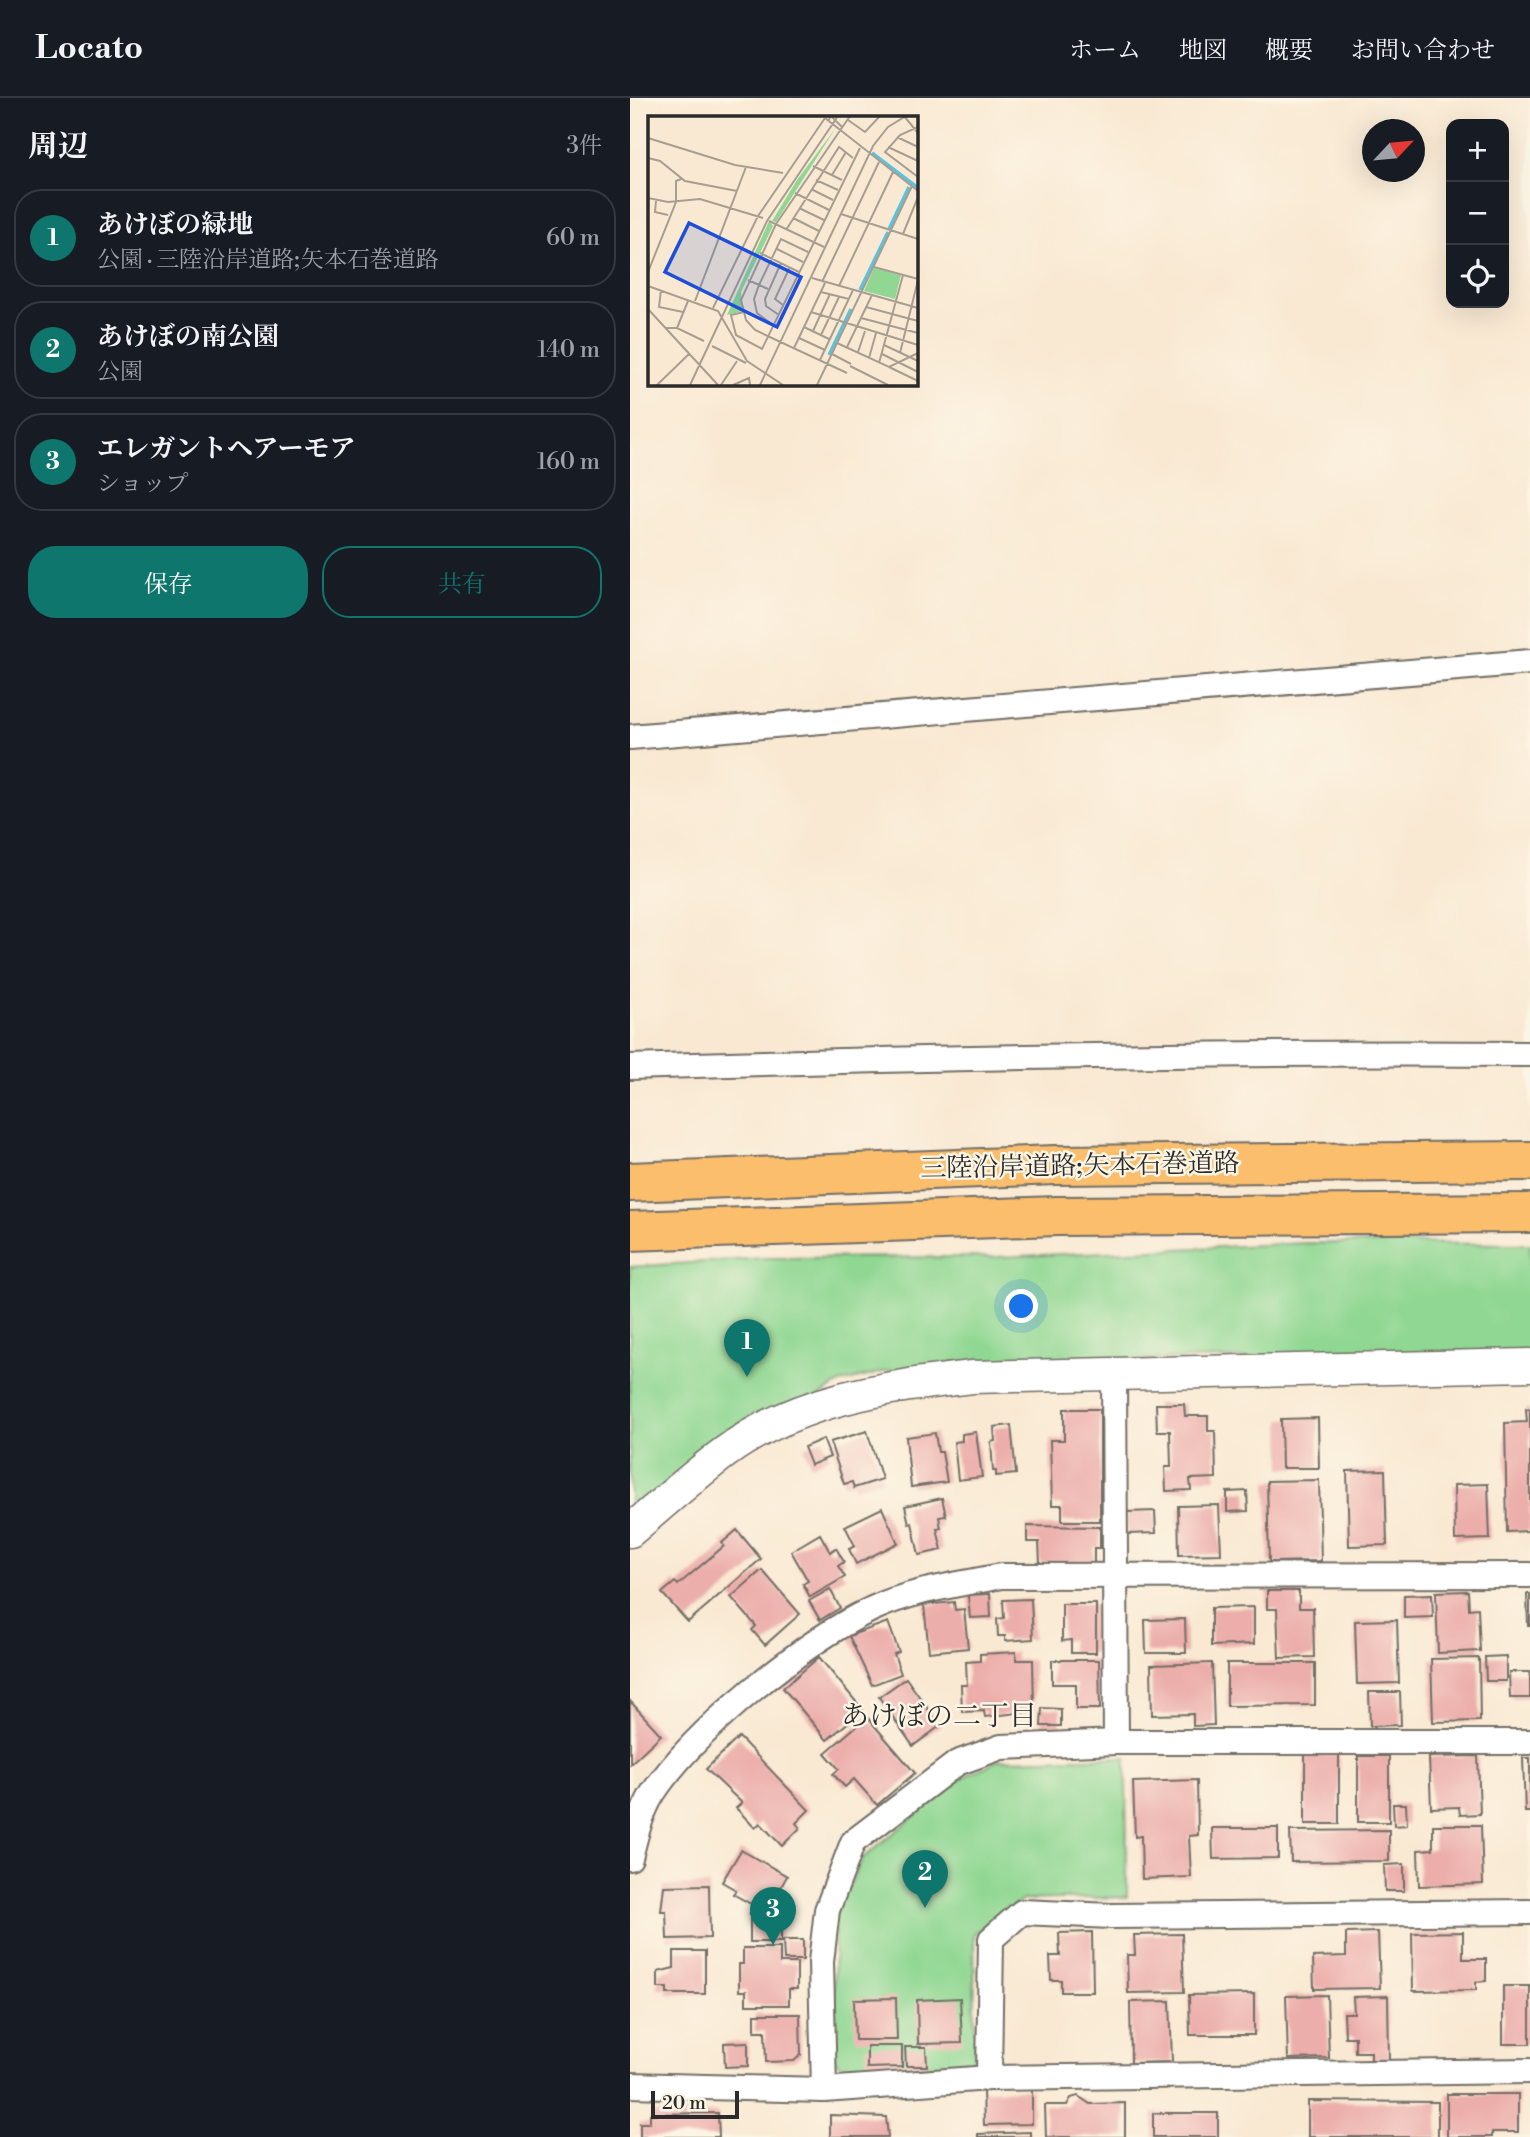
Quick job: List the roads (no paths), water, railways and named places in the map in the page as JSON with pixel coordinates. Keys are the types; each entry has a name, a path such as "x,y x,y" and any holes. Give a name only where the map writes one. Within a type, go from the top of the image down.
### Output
{"highway":[{"name":"三陸沿岸道路;矢本石巻道路","path":"630,1182 1055,1165 1530,1161"},
{"name":"三陸沿岸道路;矢本石巻道路","path":"630,1231 1057,1216 1530,1213"}],"street":[{"path":"630,737 1530,662"},
{"path":"630,1068 950,1056 1244,1052 1530,1054"},
{"path":"630,1531 725,1452 768,1427 848,1395 887,1386 972,1377 1530,1365"},
{"path":"1114,1374 1116,1742"},
{"path":"630,1858 651,1796 681,1754 739,1702 825,1636 872,1609 922,1591 1001,1576 1530,1575"},
{"path":"824,2090 821,1962 825,1923 827,1910 853,1842 957,1763 1001,1748 1116,1742 1530,1742"},
{"path":"989,2078 991,1940 1022,1912 1111,1916 1530,1912"},
{"path":"630,2084 824,2090 989,2078 1530,2071"}],"place":[{"name":"あけぼの緑地","path":"747,1377"},
{"name":"あけぼの南公園","path":"925,1908"},
{"name":"エレガントヘアーモア","path":"773,1945"}],"district":[{"name":"あけぼの二丁目","path":"939,1716"}]}
